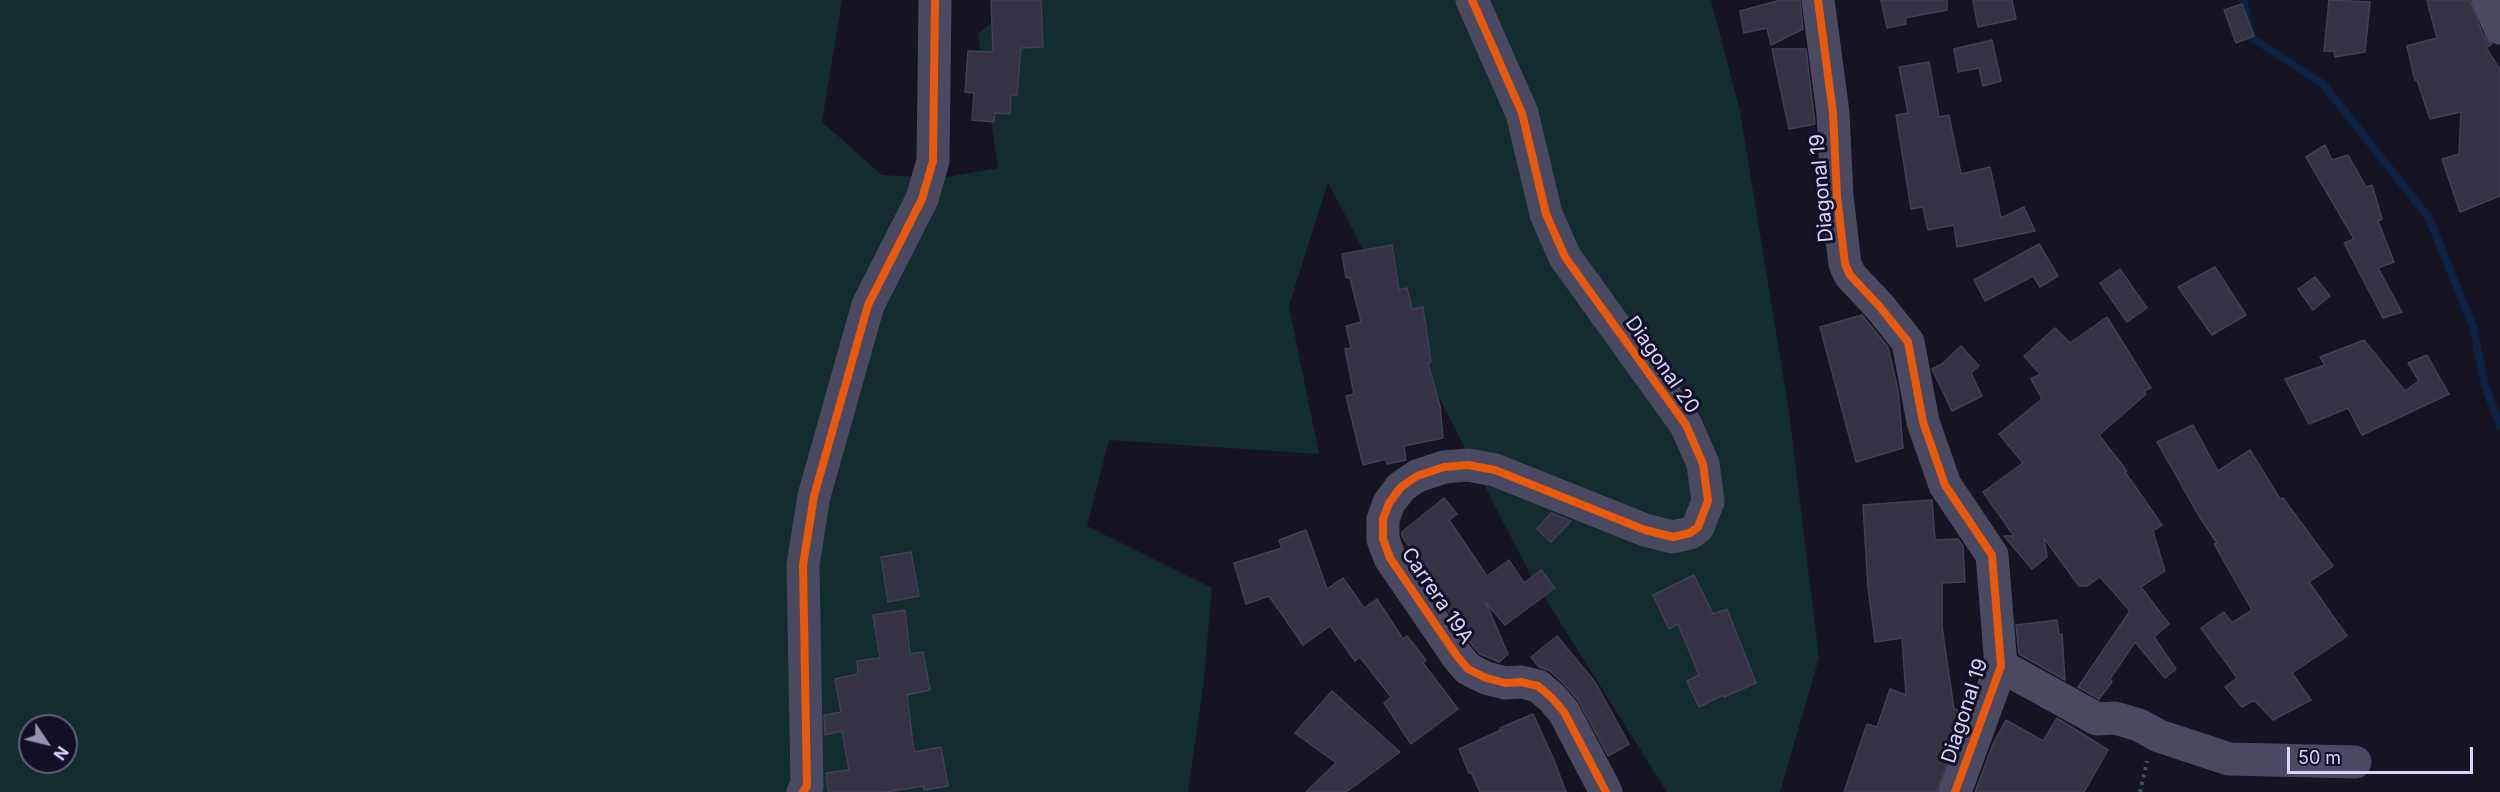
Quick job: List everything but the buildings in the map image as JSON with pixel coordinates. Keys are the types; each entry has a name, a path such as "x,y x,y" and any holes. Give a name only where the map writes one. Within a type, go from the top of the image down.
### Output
{"street":[{"path":"803,792 807,786 804,565 813,496 868,305 922,199 933,161 935,0"},
{"name":"Diagonal 20","path":"1383,519 1389,503 1401,487 1417,476 1430,470 1468,465 1495,470 1645,530 1673,537 1690,533 1698,527 1708,501 1703,464 1686,426 1565,257 1546,214 1522,113 1472,0"},
{"name":"Diagonal 19","path":"1818,0 1832,101 1837,197 1845,264 1850,275 1908,342 1923,422 1945,485 1992,555 2001,666 1956,792"},
{"path":"2488,0 2500,28"},
{"name":"Carrera 19A","path":"1383,519 1383,539 1390,558 1457,656 1468,669 1486,678 1505,683 1521,682 1538,686 1552,698 1564,712 1606,792"},
{"path":"2001,666 2097,719 2115,718 2139,725 2159,736 2229,759 2355,762"}],"green space":[{"path":"0,0 842,0 822,122 882,175 941,178 998,168 978,34 1019,0 1711,0 1740,111 1789,412 1819,658 1780,792 1667,792 1531,576 1328,182 1289,306 1319,454 1109,440 1087,526 1212,588 1204,679 1188,792 0,792"}],"waterway":[{"path":"2243,0 2252,38 2323,84 2429,218 2473,327 2485,386 2500,425"}],"cycle path":[{"path":"803,792 807,786 803,565 814,496 868,305 922,199 933,161 935,0"},
{"path":"1472,0 1522,113 1546,214 1565,257 1686,425 1703,464 1708,501 1698,527 1690,533 1673,537 1645,530 1495,470 1468,465 1444,467 1417,476 1401,487 1389,503 1383,519 1383,539 1390,558 1468,669 1486,678 1505,683 1521,682 1538,686 1552,698 1564,712 1606,792"},
{"path":"1818,0 1833,113 1837,197 1845,264 1850,275 1908,342 1923,422 1945,485 1992,555 2001,666 1955,792"}]}
